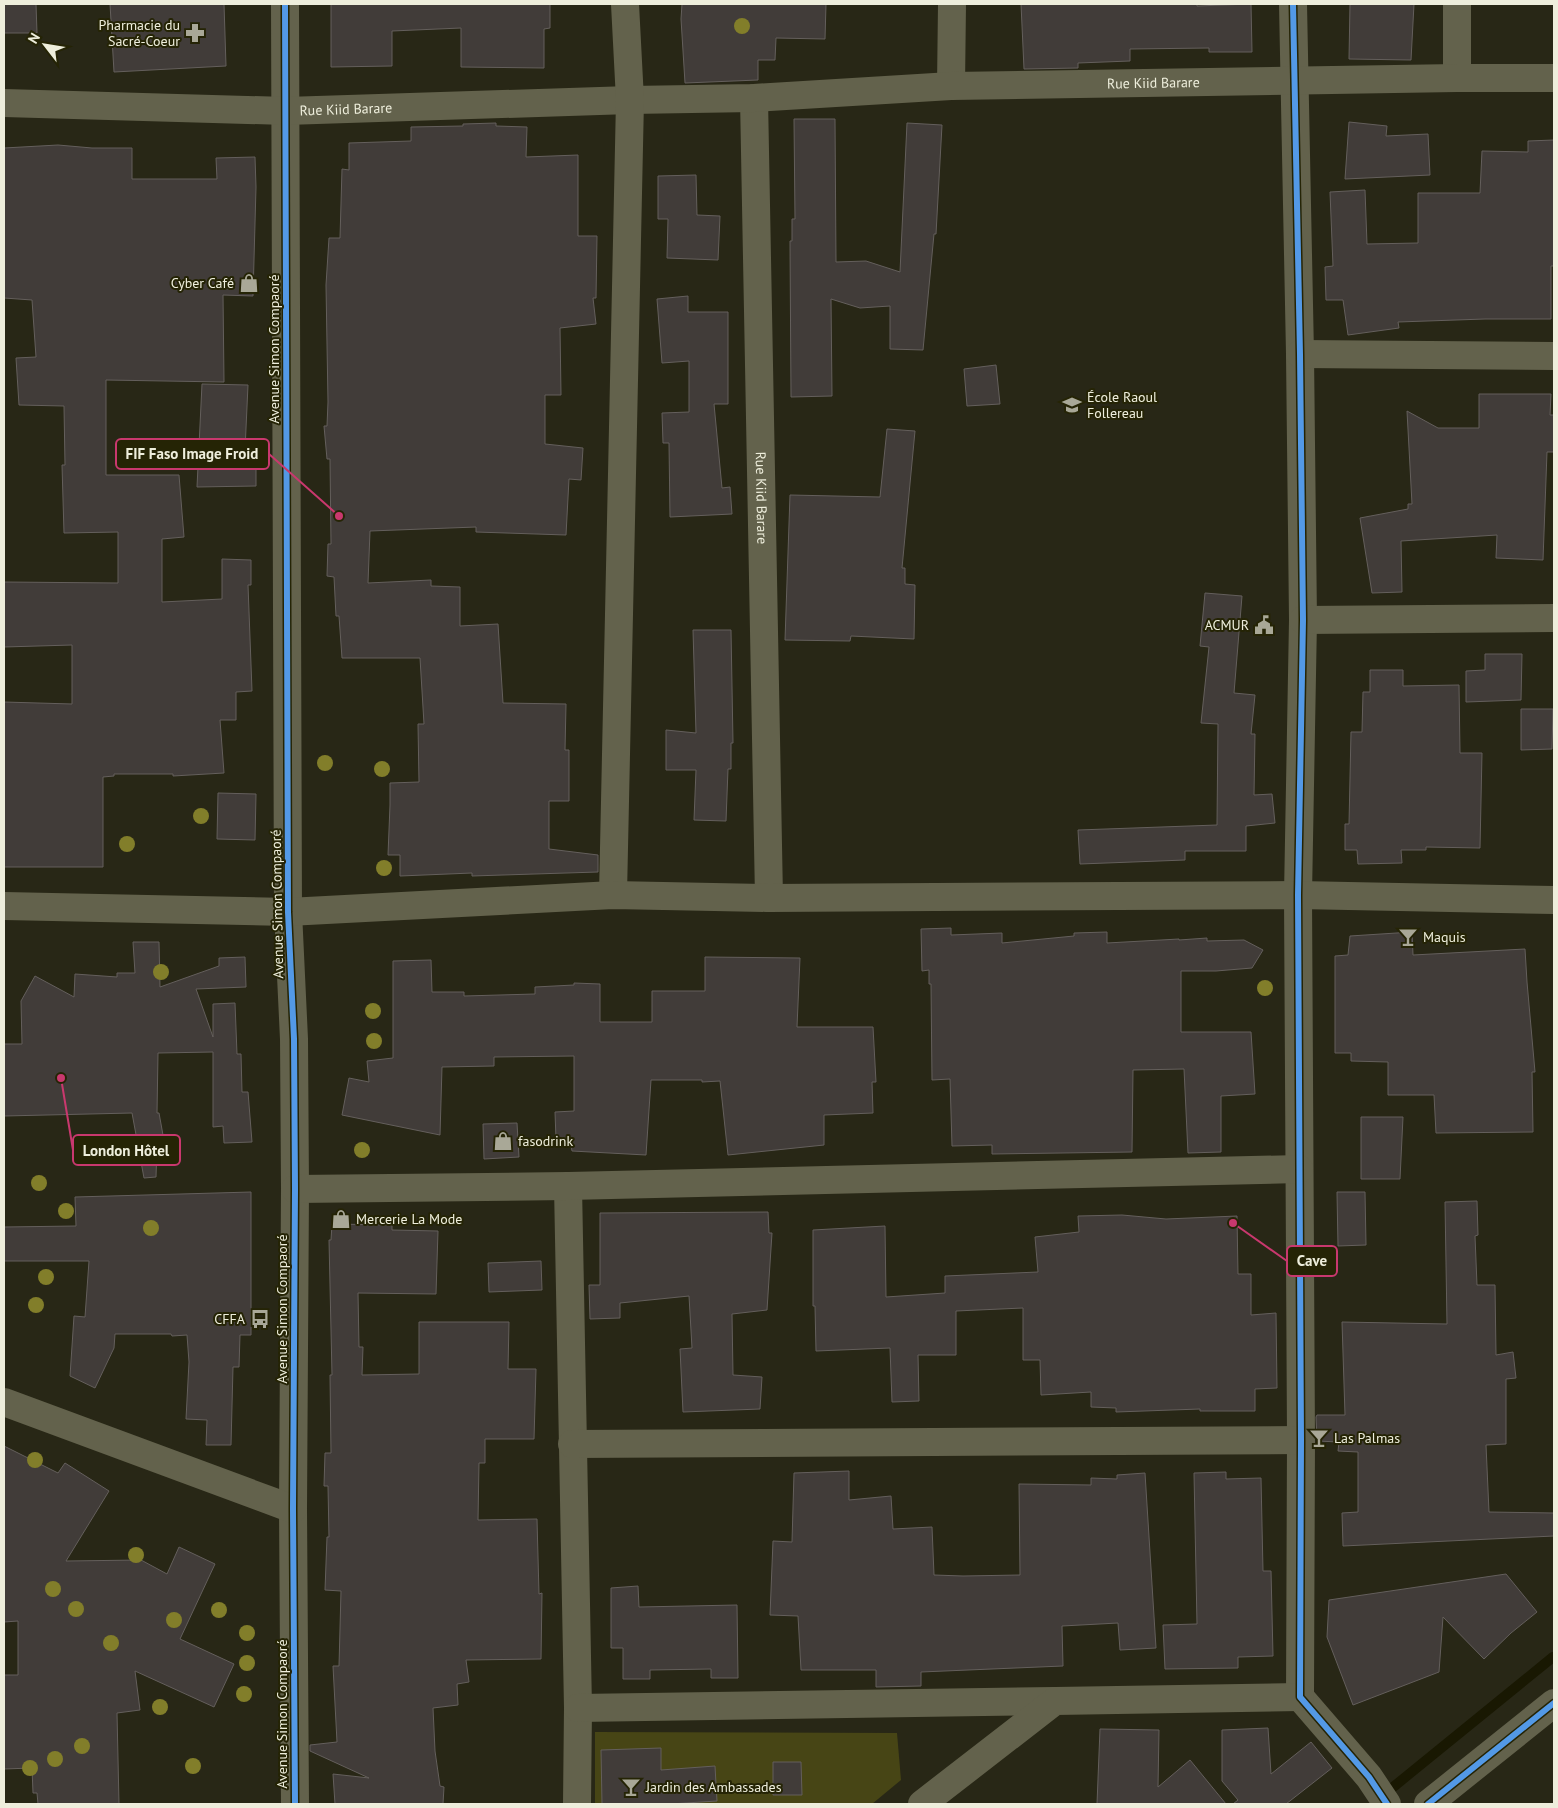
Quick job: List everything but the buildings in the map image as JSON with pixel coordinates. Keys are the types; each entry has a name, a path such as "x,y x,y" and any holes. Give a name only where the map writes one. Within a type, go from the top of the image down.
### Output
{"street":[{"name":"Avenue Simon Compaoré","path":"285,4 288,912 294,1039 295,1189 293,1509 295,1804"},
{"path":"613,895 630,100 625,4"},
{"path":"951,86 952,4"},
{"path":"1293,4 1303,620 1298,895 1301,1440 1300,1697 1369,1776 1387,1804"},
{"path":"1457,4 1457,78"},
{"name":"Rue Kiid Barare","path":"4,103 286,112 630,100 754,98 951,86 1554,78"},
{"name":"Rue Kiid Barare","path":"754,98 769,898"},
{"path":"1300,354 1554,356"},
{"path":"1303,620 1554,618"},
{"path":"4,906 288,912 613,895 769,898 1298,895 1554,900"},
{"path":"295,1189 568,1186 1299,1169"},
{"path":"568,1186 578,1708 577,1804"},
{"path":"4,1402 293,1509"},
{"path":"572,1444 1301,1440"},
{"path":"578,1708 1300,1697"},
{"path":"922,1804 1055,1701"},
{"path":"1428,1804 1554,1703"}],"shaded area":[{"path":"595,1732 897,1733 901,1780 872,1804 595,1804"}],"waterway":[{"path":"1392,1788 1553,1657"}],"cycle path":[{"path":"285,4 288,912 294,1039 295,1189 293,1509 295,1804"},
{"path":"1293,4 1303,620 1298,895 1301,1440 1300,1697 1369,1777 1387,1804"},
{"path":"1428,1804 1554,1703"}],"place":[{"name":"Pharmacie du Sacré-Coeur","path":"195,33"},
{"name":"Cyber Café","path":"249,283"},
{"name":"École Raoul Follereau","path":"1072,405"},
{"name":"FIF Faso Image Froid","path":"339,516"},
{"name":"ACMUR","path":"1264,625"},
{"name":"Maquis","path":"1408,937"},
{"name":"London Hôtel","path":"61,1078"},
{"name":"fasodrink","path":"503,1141"},
{"name":"Mercerie La Mode","path":"341,1219"},
{"name":"Cave","path":"1233,1223"},
{"name":"CFFA","path":"260,1319"},
{"name":"Las Palmas","path":"1319,1438"},
{"name":"Jardin des Ambassades","path":"631,1787"}]}
